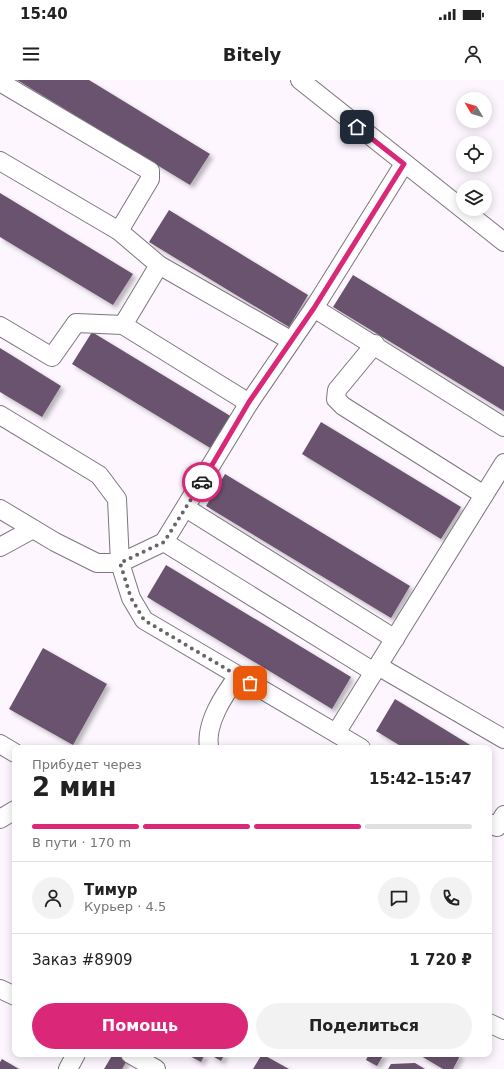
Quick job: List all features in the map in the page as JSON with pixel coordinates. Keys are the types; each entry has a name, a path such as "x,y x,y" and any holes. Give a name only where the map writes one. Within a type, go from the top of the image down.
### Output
{"street":[{"path":"300,80 504,242"},
{"path":"0,82 150,171 150,179 119,231"},
{"path":"0,161 119,231 160,265 290,340"},
{"path":"0,509 55,542 97,563 120,563 164,542 249,402 290,340 314,308 404,164"},
{"path":"123,325 160,265"},
{"path":"314,308 374,344 504,427"},
{"path":"0,326 52,357 76,323 123,325 249,402"},
{"path":"374,344 337,390 336,399 343,406 484,496"},
{"path":"0,415 99,475 117,500 120,563 131,598 144,620 356,745"},
{"path":"336,733 504,463"},
{"path":"186,508 395,639"},
{"path":"0,547 33,529"},
{"path":"164,542 376,669 504,739"},
{"path":"209,745 208,740 219,702 238,676"},
{"path":"0,744 12,751"},
{"path":"0,819 12,812"},
{"path":"492,824 497,827 504,815"},
{"path":"0,989 12,995"},
{"path":"492,1024 504,1030"},
{"path":"68,1069 74,1057"},
{"path":"135,1057 156,1069"}],"building":[{"path":"17,80 89,80 210,154 190,185"},
{"path":"0,193 133,274 113,305 0,237"},
{"path":"169,210 308,295 289,327 149,242"},
{"path":"353,275 504,367 504,411 333,307"},
{"path":"92,332 232,417 212,449 72,364"},
{"path":"0,348 61,386 42,417 0,392"},
{"path":"321,422 461,507 441,539 302,454"},
{"path":"225,474 410,586 391,618 206,506"},
{"path":"166,565 351,677 332,709 147,597"},
{"path":"43,648 107,684 73,745 9,709"},
{"path":"395,699 470,745 399,745 376,731"},
{"path":"111,1057 129,1057 122,1069 104,1069"},
{"path":"192,1057 204,1057 201,1062"},
{"path":"214,1057 223,1057 221,1061"},
{"path":"260,1057 267,1057 289,1069 253,1069"},
{"path":"368,1057 382,1057 377,1066 366,1060"},
{"path":"423,1057 459,1057 453,1069 443,1069"},
{"path":"2,1059 19,1069 0,1069 0,1062"},
{"path":"415,1063 425,1069 388,1069 391,1064"}],"way so far":[{"path":"202,482 164,542 120,563 131,598 144,620 250,683"}],"route":[{"path":"202,482 249,402 290,340 314,308 404,164 357,127"}]}
